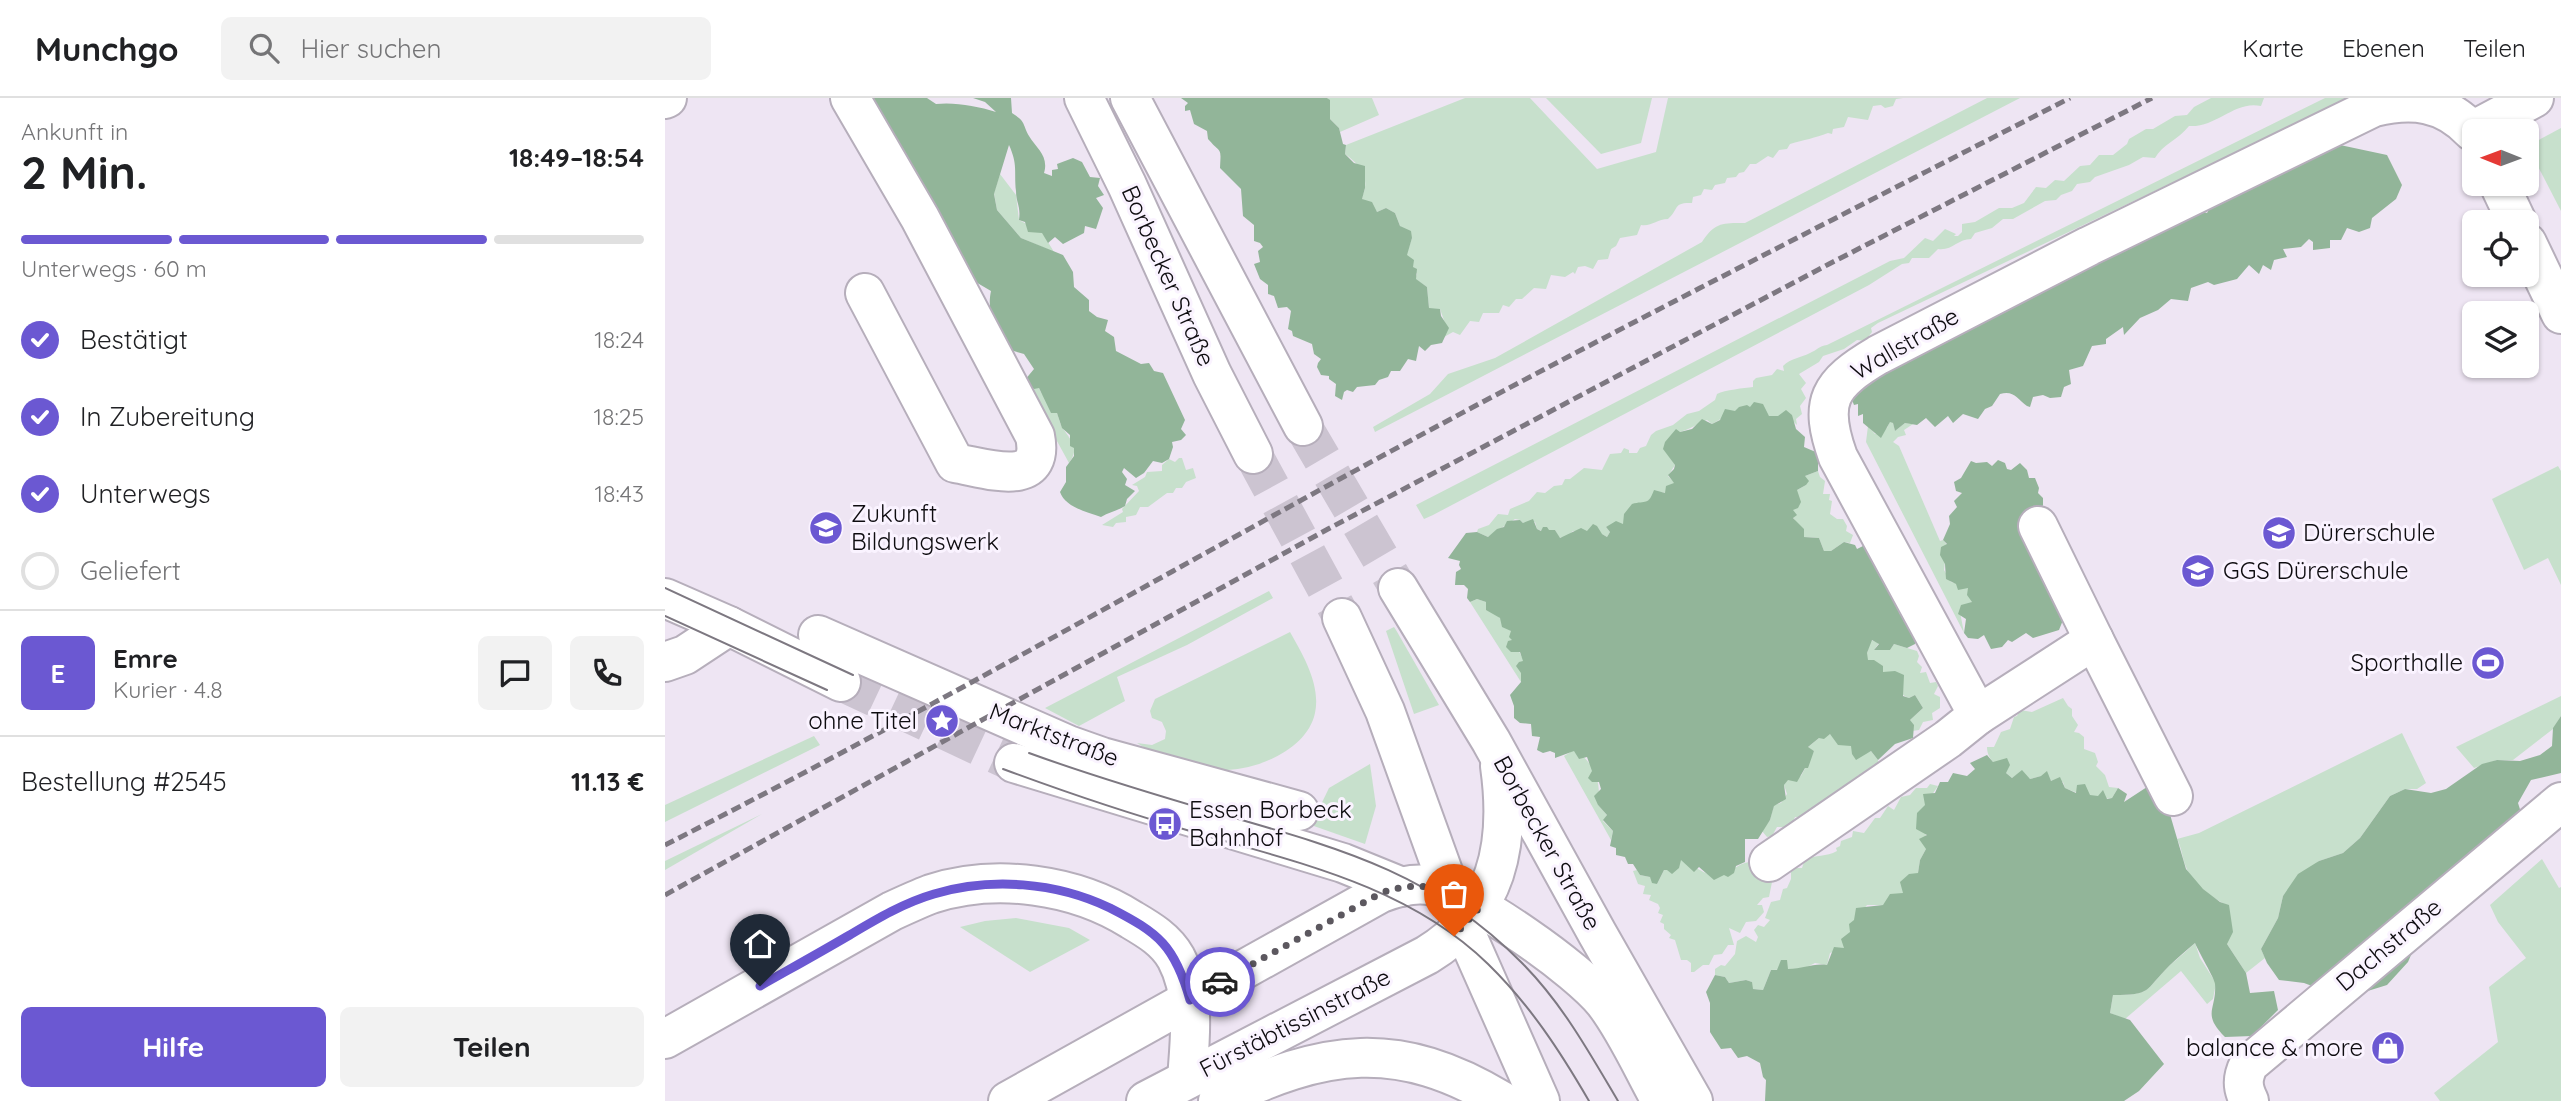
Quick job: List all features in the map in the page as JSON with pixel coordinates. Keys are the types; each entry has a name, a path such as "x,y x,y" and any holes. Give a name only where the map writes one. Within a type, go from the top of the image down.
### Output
{"street":[{"path":"850,98 912,221 1035,436 1037,453 1029,467 1015,473 955,463 865,293"},
{"name":"Borbecker Straße","path":"1084,98 1127,185 1212,374 1253,454"},
{"name":"Borbecker Straße","path":"1130,98 1303,426"},
{"name":"Wallstraße","path":"2497,119 2534,98"},
{"name":"Wallstraße","path":"1978,715 1837,457 1828,416 1834,390 1851,371 1878,355 2089,246 2374,107 2403,101 2426,102 2453,113 2462,122"},
{"path":"2539,268 2561,314"},
{"path":"2038,526 2173,796"},
{"name":"Borbecker Straße","path":"1398,588 1498,755 1693,1101"},
{"path":"665,598 841,681"},
{"path":"1342,618 1385,711 1540,1101"},
{"path":"665,662 685,655 729,626"},
{"name":"Marktstraße","path":"818,635 1068,745 1102,757 1299,811"},
{"path":"1769,862 1948,739 1978,715 2094,640"},
{"name":"Fürstäbtissinstraße","path":"1146,1101 1427,955 1495,876 1501,852 1503,807 1498,755"},
{"name":"Marktstraße","path":"1014,763 1343,863 1402,887"},
{"name":"Dachstraße","path":"2249,1101 2243,1087 2243,1076 2249,1064 2561,802"},
{"path":"665,1039 892,911 931,894 982,885 1016,884 1049,888 1101,904 1154,933 1169,948 1181,970 1190,1000 1187,1079"},
{"path":"1008,1101 1381,893 1402,887 1433,886 1464,910"},
{"name":"Borbecker Straße","path":"1464,910 1516,931 1588,985 1612,1013 1661,1101"},
{"path":"1218,1101 1259,1082 1303,1067 1359,1057 1392,1059 1438,1068 1502,1101"}],"green space":[{"path":"871,98 927,98 936,104 966,105 996,112 985,102 973,98 1011,98 1012,113 1022,121 1044,157 1044,173 1052,176 1052,170 1058,169 1057,164 1073,158 1082,162 1090,177 1100,178 1098,186 1104,195 1096,198 1103,208 1096,229 1085,226 1084,233 1063,244 1055,237 1048,243 1042,233 1028,232 1025,222 1019,220 1015,163 1009,145 994,194 997,210 1021,238 1063,255 1073,272 1074,287 1089,300 1089,311 1108,320 1105,331 1114,337 1116,351 1141,364 1149,363 1154,371 1163,373 1185,420 1181,429 1186,435 1181,440 1172,442 1169,459 1162,463 1153,461 1144,473 1136,478 1124,468 1122,472 1127,479 1125,485 1135,491 1127,499 1125,506 1101,517 1077,508 1063,497 1060,492 1066,482 1066,467 1074,456 1070,435 1062,428 1057,413 1051,413 1039,388 1034,389 1024,381 1034,369 1024,354 1007,349 991,314 991,291 974,281"},
{"path":"1181,98 1330,100 1330,119 1339,128 1343,144 1346,145 1345,154 1354,163 1365,166 1362,199 1372,202 1377,212 1386,208 1395,213 1400,226 1411,231 1412,238 1407,255 1414,260 1416,279 1427,287 1429,308 1440,309 1449,328 1442,343 1431,345 1425,351 1419,346 1416,361 1408,359 1400,371 1391,371 1388,377 1379,380 1375,385 1357,387 1353,392 1347,390 1342,400 1335,396 1336,384 1329,376 1321,375 1317,367 1321,359 1314,354 1312,344 1293,336 1288,329 1291,311 1287,307 1278,308 1274,296 1268,294 1268,285 1260,279 1254,264 1260,262 1258,251 1263,247 1254,241 1254,225 1243,216 1241,189 1220,168 1220,151 1208,139 1207,131 1194,124 1190,110 1185,111 1188,103"},
{"path":"1327,98 1372,98 1379,115 1340,132 1330,119 1330,101"},
{"path":"1465,98 1530,98 1597,169 1656,152 1668,98 1903,98 1896,99 1893,106 1873,106 1868,120 1848,117 1844,127 1833,129 1832,134 1790,144 1787,149 1779,150 1773,158 1768,156 1756,164 1750,164 1736,177 1727,178 1725,183 1715,185 1712,190 1704,189 1701,195 1693,197 1692,203 1679,205 1668,219 1641,225 1637,235 1620,238 1611,249 1608,259 1598,260 1593,269 1578,267 1575,274 1573,272 1565,277 1551,275 1546,289 1534,288 1522,299 1516,299 1509,307 1503,305 1499,313 1483,313 1479,322 1470,321 1460,335 1453,332 1444,337 1446,326 1440,309 1429,309 1427,287 1415,279 1417,274 1406,256 1412,238 1400,226 1395,213 1386,208 1377,212 1362,199 1365,188 1363,172 1345,154 1346,145"},
{"path":"1546,98 1652,98 1641,143 1601,154"},
{"path":"1987,98 2020,98 1375,432 1373,427 1430,394 1448,374 1495,358 1702,242 1716,227 1745,223"},
{"path":"2211,98 2264,98 2261,106 2243,107 2208,123 2189,126 2155,158 2143,157 2095,177 2090,182 2077,184 2072,191 2056,200 2045,201 2013,219 2003,219 1992,228 1975,233 1971,239 1938,249 1929,258 1912,258 1909,263 1902,264 1869,285 1433,515 1424,519 1416,505 1890,261 1904,258 1925,238 1933,241 1945,229 1958,236 1962,232 1962,224 1975,222 1999,208 2012,208 2024,203 2036,187 2046,188 2055,180 2064,181 2080,166 2090,165 2099,155 2113,155 2127,144 2129,139 2146,129 2153,129 2175,116 2187,115 2194,107"},
{"path":"2325,98 2350,98 1878,323 1871,328 1872,332 1865,341 1857,340 1844,349 1823,356 1819,362 1799,374 1806,383 1801,389 1806,398 1800,406 1802,414 1796,419 1797,425 1792,420 1769,416 1763,410 1748,408 1733,412 1712,424 1707,420 1680,432 1669,454 1675,465 1668,476 1675,483 1666,493 1659,492 1645,503 1638,503 1623,524 1606,527 1610,532 1607,537 1573,531 1568,536 1559,538 1555,530 1542,531 1537,529 1535,522 1523,523 1515,519 1488,537 1477,532 1489,525 1498,514 1508,515 1510,509 1529,501 1537,492 1545,493 1554,486 1562,485 1565,479 1570,479 1584,468 1602,470 1610,454 1621,453 1624,448 1629,450 1629,453 1637,453 1640,448 1646,446 1656,431 1673,425 1687,414 1699,411 1715,400 1717,394 1753,387 1756,378 1772,375 1777,369 1784,371 1783,366 1789,361 1827,345"},
{"path":"2561,128 2561,211 2539,168 2539,140"},
{"path":"2340,145 2387,155 2402,185 2396,199 2372,218 2370,228 2359,232 2347,228 2341,240 2330,240 2330,248 2313,250 2313,242 2309,239 2301,247 2283,249 2287,257 2274,260 2271,270 2263,265 2259,274 2249,265 2237,279 2214,285 2208,282 2191,288 2188,301 2171,299 2158,310 2140,318 2124,335 2123,327 2106,339 2106,344 2092,346 2083,366 2069,370 2071,384 2064,387 2061,397 2033,397 2030,407 2012,394 2000,394 1978,419 1963,414 1953,423 1948,416 1935,427 1926,418 1917,425 1905,423 1895,431 1893,423 1890,422 1881,438 1863,423 1863,414 1858,416 1858,404 1854,405 1852,400 1854,383 2192,209 2207,213 2215,200 2275,165 2296,168 2315,149"},
{"path":"1000,174 1016,195 1019,220 1042,232 1054,252 1021,238 997,210 994,193"},
{"path":"1024,381 1039,388 1056,411 1074,448 1069,463"},
{"path":"1754,402 1763,404 1769,416 1778,416 1786,410 1792,415 1796,429 1805,437 1804,447 1818,453 1818,471 1805,476 1809,481 1797,490 1801,502 1798,508 1793,510 1797,515 1793,518 1804,529 1804,537 1819,538 1824,551 1831,551 1844,542 1855,545 1857,549 1863,546 1869,548 1873,554 1873,562 1903,602 1899,614 1905,614 1918,637 1915,644 1907,648 1894,644 1890,650 1874,650 1879,644 1872,640 1867,653 1868,660 1874,660 1883,666 1883,672 1895,671 1904,675 1903,696 1909,698 1915,695 1923,708 1910,720 1914,725 1913,738 1895,744 1878,760 1871,751 1856,760 1851,746 1838,745 1830,734 1824,739 1819,738 1808,747 1814,751 1808,768 1805,768 1797,782 1788,780 1784,785 1786,799 1774,806 1770,820 1758,839 1745,839 1745,862 1736,866 1734,873 1728,877 1724,875 1714,880 1699,867 1694,872 1681,860 1679,868 1672,874 1664,870 1657,884 1652,883 1650,877 1640,875 1633,864 1628,864 1625,857 1616,855 1616,848 1610,846 1613,831 1603,820 1607,815 1594,796 1601,789 1599,782 1592,782 1588,778 1592,771 1587,757 1579,759 1574,751 1555,758 1555,753 1537,750 1540,737 1532,736 1531,724 1520,723 1514,718 1510,695 1521,682 1521,673 1516,666 1523,661 1520,652 1511,652 1506,647 1508,641 1512,640 1509,637 1511,631 1502,627 1500,618 1486,610 1486,602 1477,599 1470,602 1467,598 1468,589 1464,585 1455,585 1456,572 1461,569 1460,561 1448,558 1466,533 1477,532 1488,537 1504,527 1507,521 1520,520 1523,523 1533,519 1537,529 1541,531 1543,527 1547,527 1549,530 1555,530 1560,538 1581,528 1587,531 1593,524 1607,537 1610,532 1606,527 1616,521 1623,524 1624,514 1632,504 1646,502 1654,490 1665,493 1666,486 1674,483 1668,475 1675,465 1663,449 1665,442 1676,429 1680,432 1692,429 1702,419 1712,424 1720,420 1725,409 1735,411 1739,407 1750,407"},
{"path":"1890,421 1895,431 1905,423 1913,424 1904,430 1906,435 1893,442 1899,446 1940,541 1943,540 1947,545 1944,570 1951,582 1969,587 1972,602 1960,612 1964,633 1866,442 1868,426 1875,434 1887,428"},
{"path":"1182,458 1186,470 1193,468 1196,478 1186,482 1182,488 1176,488 1173,493 1167,493 1148,507 1140,507 1136,515 1126,517 1126,522 1116,523 1113,527 1102,525 1123,512 1122,509 1139,491 1137,486 1132,485 1145,477 1147,472 1162,471 1162,465 1169,459 1175,462"},
{"path":"1998,460 2011,470 2020,463 2027,470 2029,478 2035,478 2038,493 2043,498 2040,511 2067,610 2059,630 2033,638 2026,633 2012,642 2008,640 2002,647 1991,649 1984,635 1978,639 1968,638 1964,633 1966,619 1958,614 1961,605 1972,602 1967,595 1968,588 1958,590 1956,584 1946,579 1945,564 1940,555 1941,547 1947,544 1943,540 1950,524 1949,516 1957,507 1954,501 1962,493 1956,491 1954,482 1961,478 1971,461 1987,462 1992,466"},
{"path":"2558,466 2561,471 2561,585 2548,558 2524,570 2492,499"},
{"path":"1818,471 1825,481 1823,494 1830,494 1829,500 1832,501 1830,514 1837,519 1843,519 1847,526 1846,531 1853,535 1850,543 1844,542 1831,551 1824,551 1819,538 1804,537 1793,517 1792,509 1797,490 1806,485 1805,476"},
{"path":"1269,591 1273,598 1187,645 1117,677 1125,701 1079,726 1045,708"},
{"path":"1477,599 1486,602 1511,631 1524,661 1521,682 1470,602"},
{"path":"1394,627 1439,705 1414,714 1386,631"},
{"path":"1290,632 1310,671 1316,702 1310,726 1290,748 1262,763 1232,770 1218,770 1176,760 1137,743 1152,745 1165,739 1166,731 1162,722 1152,718 1150,711 1155,699"},
{"path":"1871,640 1879,643 1874,650 1890,650 1894,644 1917,651 1917,662 1922,667 1920,673 1926,672 1930,683 1936,682 1938,686 1934,694 1940,697 1940,708 1932,713 1933,720 1923,722 1919,730 1912,731 1910,720 1923,708 1915,695 1909,698 1905,696 1867,660"},
{"path":"2561,696 2561,716 2553,729 2513,760 2497,760 2474,768 2456,747"},
{"path":"2063,698 2072,709 2072,716 2078,725 2074,732 2084,737 2084,749 2095,753 2098,762 2096,766 2105,775 2109,787 2118,788 2112,798 2082,794 2065,788 2063,782 2041,776 2030,779 2018,774 2012,778 1989,757 1987,747 1994,747 2001,732 2010,729 2020,710 2032,712"},
{"path":"2561,716 2561,773 2531,780 2518,803 2524,822 2420,934 2408,962 2387,985 2358,994 2323,990 2304,983 2279,980 2261,949 2278,918 2283,896 2298,874 2319,861 2343,853 2360,838 2390,796 2405,789 2431,793 2446,789 2482,764 2497,760 2520,761 2540,755 2552,746 2553,728"},
{"path":"2402,733 2426,783 2417,789 2405,789 2390,796 2360,838 2343,853 2319,861 2283,896 2278,918 2261,949 2265,958 2246,973 2227,944 2229,906 2210,895 2193,879 2177,839 2199,833"},
{"path":"1830,734 1866,753 1871,751 1878,764 1873,765 1872,771 1867,775 1858,775 1857,784 1834,798 1827,797 1826,802 1810,809 1808,818 1795,817 1791,827 1777,827 1772,836 1767,837 1762,831 1770,820 1774,805 1781,803 1787,794 1784,785 1787,780 1801,776 1814,751 1807,748 1819,738"},
{"path":"814,736 820,745 665,822 665,805"},
{"path":"1574,750 1587,760 1595,773 1599,789 1598,805 1607,815 1603,821 1613,831 1611,840 1564,756"},
{"path":"1987,755 1993,762 2007,758 2010,765 2006,773 2012,778 2022,770 2030,779 2047,771 2051,781 2060,777 2065,788 2076,793 2077,785 2085,784 2090,795 2098,796 2103,790 2107,799 2112,798 2118,788 2127,794 2124,802 2147,787 2155,800 2169,811 2186,869 2203,889 2220,902 2229,905 2233,932 2227,944 2246,973 2250,993 2274,991 2278,1010 2252,1036 2225,1037 2212,1017 2215,984 2195,943 2146,990 2135,994 2113,995 2110,1013 2130,1020 2164,1064 2139,1091 2124,1101 1765,1101 1766,1080 1760,1063 1747,1056 1738,1058 1731,1048 1721,1049 1710,1032 1710,1003 1706,992 1715,975 1725,977 1729,983 1746,980 1752,982 1753,989 1763,990 1771,970 1777,970 1781,960 1787,960 1788,969 1827,965 1834,947 1844,948 1841,939 1850,932 1849,924 1854,920 1856,908 1883,905 1890,894 1903,893 1900,882 1909,874 1918,873 1920,860 1926,849 1919,839 1927,835 1916,829 1917,813 1925,805 1923,794 1935,793 1940,782 1948,782 1953,773 1967,776 1975,769 1970,763"},
{"path":"1370,764 1376,806 1365,844 1311,825 1329,788"},
{"path":"1930,784 1938,786 1925,805 1926,849 1920,860 1918,873 1903,893 1883,905 1867,905 1855,920 1845,948 1830,953 1827,965 1815,963 1803,969 1771,970 1763,990 1752,989 1752,982 1746,980 1729,983 1725,977 1715,975 1715,969 1721,965 1725,966 1735,954 1737,941 1746,936 1756,942 1758,937 1754,930 1758,925 1764,927 1770,920 1765,918 1771,902 1780,900 1783,889 1787,888 1791,879 1791,872 1802,868 1805,859 1837,851 1841,841 1852,837 1853,831 1864,833 1888,806 1894,810 1901,797 1910,795 1916,788 1927,788"},
{"path":"762,814 665,870 665,861"},
{"path":"1680,859 1713,876 1749,862 1753,869 1772,882 1769,897 1763,898 1757,905 1762,905 1764,912 1756,921 1746,922 1740,933 1729,928 1734,945 1728,945 1722,954 1714,955 1709,965 1703,965 1694,972 1691,972 1691,963 1681,960 1675,940 1669,938 1671,935 1660,922 1663,915 1658,913 1658,904 1649,900 1651,895 1643,894 1645,886 1638,884 1633,871 1637,870 1640,875 1650,877 1657,884 1664,870"},
{"path":"2542,859 2559,888 2561,887 2561,1101 2440,1101 2434,1093 2498,1042 2489,987 2526,958 2498,922 2490,905"},
{"path":"1016,918 1069,928 1090,940 1030,972 960,927"},
{"path":"2195,943 2200,958 2216,983 2213,999 2207,1004 2181,971 2125,1019 2110,1013 2113,995 2135,994 2147,990"}],"tunnel":[{"path":"1303,426 1398,588"},
{"path":"1253,454 1342,618"},
{"path":"841,682 1014,763"}],"tram line":[{"path":"665,588 853,675"},
{"path":"665,616 827,690"},
{"path":"1029,753 1076,770 1344,852 1418,885 1487,931 1536,978 1574,1028 1618,1101"},
{"path":"1003,769 1143,817 1309,866 1386,895 1422,914 1456,937 1503,980 1543,1029 1589,1101"}],"railway":[{"path":"665,845 935,702 1467,410 2070,98"},
{"path":"665,895 1328,529 1829,264 2152,98"}],"way so far":[{"path":"1220,982 1381,893 1402,887 1433,886 1479,908 1454,936"}],"place":[{"name":"Zukunft Bildungswerk","path":"826,528"},
{"name":"Dürerschule","path":"2279,533"},
{"name":"GGS Dürerschule","path":"2198,571"},
{"name":"Sporthalle","path":"2488,663"},
{"name":"ohne Titel","path":"942,721"},
{"name":"Essen Borbeck Bahnhof","path":"1165,824"},
{"name":"balance & more","path":"2388,1048"}],"route":[{"path":"760,986 892,911 931,894 969,886 1007,884 1025,884 1074,894 1126,916 1154,933 1175,958 1190,1000 1220,982"}]}
